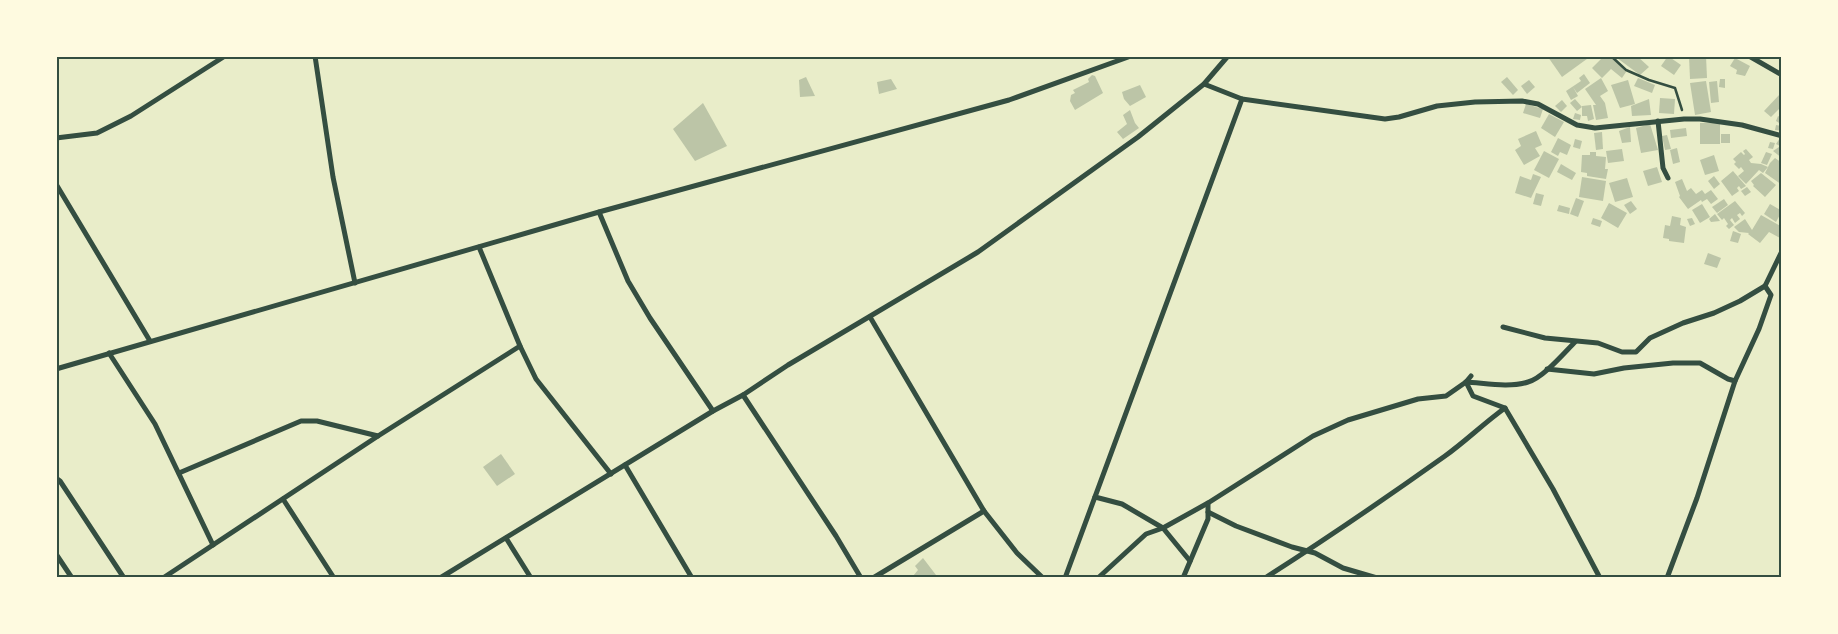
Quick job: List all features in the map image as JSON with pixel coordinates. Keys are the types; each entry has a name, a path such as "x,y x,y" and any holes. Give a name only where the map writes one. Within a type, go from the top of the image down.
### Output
{"street":[{"path":"56,138 97,133 131,116 225,56"},
{"path":"315,56 333,177 355,283"},
{"path":"56,369 599,212 1009,100 1131,56"},
{"path":"440,578 713,411 744,395 788,365 978,252 1138,138 1204,84 1228,56"},
{"path":"1749,56 1782,75"},
{"path":"1204,84 1242,99 1385,119 1437,106 1475,102 1522,101 1538,104 1578,125 1594,128 1658,121 1700,119 1742,125 1782,136"},
{"path":"1065,578 1242,99"},
{"path":"1658,121 1663,168 1668,178"},
{"path":"56,184 150,341"},
{"path":"599,212 628,281 650,318 713,411"},
{"path":"479,247 520,346 536,379 612,474"},
{"path":"1502,327 1545,338 1598,343 1622,352 1636,352 1650,338 1740,302 1765,286 1782,250"},
{"path":"1666,578 1697,498 1735,381 1759,329 1770,295 1765,286"},
{"path":"870,317 984,511 1017,553 1043,578"},
{"path":"1466,382 1502,385 1529,382 1556,363 1575,342"},
{"path":"162,578 378,436 520,346"},
{"path":"109,354 155,424 213,546"},
{"path":"1547,369 1594,374 1624,368 1700,362 1728,379 1735,381"},
{"path":"1098,578 1146,534 1163,528 1208,503 1313,436 1348,420 1418,399 1446,396 1466,382 1471,376"},
{"path":"1466,382 1473,396 1505,408 1553,489 1600,578"},
{"path":"744,395 836,536 861,578"},
{"path":"1265,578 1447,454 1485,421 1505,408"},
{"path":"179,473 301,421 317,421 378,436"},
{"path":"625,465 692,578"},
{"path":"56,478 60,481 124,578"},
{"path":"1095,497 1122,504 1163,528 1190,561"},
{"path":"283,499 334,578"},
{"path":"1183,578 1208,519 1208,503"},
{"path":"873,578 984,511"},
{"path":"1208,512 1236,526 1315,553 1343,568 1376,578"},
{"path":"506,538 530,578"},
{"path":"56,554 72,578"}],"path":[{"path":"1612,56 1626,70 1675,88 1684,119"}],"building":[{"path":"1549,56 1591,56 1562,77"},
{"path":"1604,56 1610,56 1626,72 1622,78 1611,69 1602,78 1592,68"},
{"path":"1637,56 1649,67 1640,75 1617,58"},
{"path":"1668,56 1681,65 1674,75 1661,66"},
{"path":"1689,56 1706,56 1707,78 1690,79"},
{"path":"1735,58 1750,66 1745,76 1736,74 1737,70 1730,66"},
{"path":"1584,74 1590,83 1577,93 1573,87 1578,96 1571,100 1566,91 1581,81 1579,78"},
{"path":"1092,75 1095,76 1103,93 1075,110 1070,101 1071,95 1075,93 1073,90 1089,82 1088,79"},
{"path":"806,77 815,96 800,97 799,80"},
{"path":"1507,77 1518,90 1513,95 1501,82"},
{"path":"1601,78 1608,91 1600,96 1605,103 1608,118 1596,120 1593,105 1596,105 1585,89"},
{"path":"1638,78 1655,85 1652,93 1634,86"},
{"path":"891,79 897,89 879,94 877,82"},
{"path":"1720,79 1725,79 1725,88 1719,87"},
{"path":"1529,80 1535,87 1527,94 1521,86"},
{"path":"1628,80 1635,104 1620,108 1611,85"},
{"path":"1706,81 1711,112 1695,115 1690,83"},
{"path":"1717,81 1719,102 1711,103 1709,82"},
{"path":"1140,85 1146,97 1130,106 1124,99 1122,92"},
{"path":"1782,92 1782,106 1771,117 1764,111"},
{"path":"1660,98 1675,99 1674,114 1659,113"},
{"path":"1575,99 1582,107 1577,111 1570,103"},
{"path":"1649,99 1651,115 1632,116 1631,106"},
{"path":"1562,100 1567,106 1561,112 1555,106"},
{"path":"703,103 727,146 695,161 673,129"},
{"path":"1526,104 1543,109 1540,118 1523,113"},
{"path":"1591,105 1594,119 1588,121 1587,116 1582,116 1582,106"},
{"path":"1130,110 1139,128 1123,139 1117,132 1127,124 1123,115"},
{"path":"1575,113 1581,115 1580,120 1573,119"},
{"path":"1549,114 1564,122 1555,137 1541,128"},
{"path":"1778,116 1782,118 1781,124 1776,121"},
{"path":"1700,123 1720,123 1720,144 1700,144"},
{"path":"1650,124 1658,150 1641,153 1636,128"},
{"path":"1776,125 1782,126 1781,131 1775,130"},
{"path":"1630,127 1631,142 1622,143 1619,131"},
{"path":"1686,128 1687,136 1671,138 1670,130"},
{"path":"1536,131 1542,145 1535,148 1540,156 1524,165 1515,150 1521,146 1518,139"},
{"path":"1602,132 1603,149 1596,150 1594,133"},
{"path":"1721,134 1730,134 1730,143 1721,143"},
{"path":"1667,135 1671,149 1665,150 1662,136"},
{"path":"1558,138 1571,145 1567,155 1560,152 1558,156 1551,152"},
{"path":"1780,138 1782,139 1782,147 1776,144"},
{"path":"1575,139 1582,141 1580,149 1573,147"},
{"path":"1770,142 1775,143 1773,149 1768,148"},
{"path":"1779,147 1782,149 1782,158 1773,151"},
{"path":"1677,148 1680,162 1673,164 1670,150"},
{"path":"1622,149 1624,161 1608,163 1606,151"},
{"path":"1746,149 1753,157 1749,160 1751,163 1768,167 1763,173 1759,170 1746,184 1738,176 1744,171 1741,167 1739,169 1734,164 1736,162 1733,159 1741,152 1744,155 1743,151"},
{"path":"1544,151 1559,159 1549,178 1534,170"},
{"path":"1590,152 1596,152 1596,156 1606,157 1605,169 1608,169 1606,179 1587,176 1587,173 1581,172 1582,155 1590,155"},
{"path":"1766,152 1772,154 1767,165 1761,163"},
{"path":"1714,155 1719,171 1705,175 1700,160"},
{"path":"1775,158 1782,163 1782,185 1765,173"},
{"path":"1561,164 1576,173 1572,180 1557,172"},
{"path":"1657,167 1662,182 1648,186 1643,171"},
{"path":"1733,171 1746,186 1741,189 1739,186 1737,188 1739,191 1732,196 1721,181"},
{"path":"1761,173 1776,185 1765,197 1753,186 1751,181"},
{"path":"1533,174 1541,177 1531,198 1515,193 1520,176 1531,180"},
{"path":"1714,176 1720,184 1714,189 1708,181"},
{"path":"1582,177 1606,181 1603,201 1579,197"},
{"path":"1627,178 1633,197 1615,202 1609,183"},
{"path":"1682,179 1687,191 1691,188 1696,194 1702,190 1705,194 1711,190 1718,199 1711,204 1707,199 1702,202 1701,200 1688,209 1679,197 1675,182"},
{"path":"1747,187 1751,192 1745,196 1741,191"},
{"path":"1536,193 1544,195 1541,206 1533,204"},
{"path":"1576,198 1584,201 1578,217 1570,214"},
{"path":"1724,199 1728,205 1717,213 1712,207"},
{"path":"1631,201 1637,209 1630,214 1624,205"},
{"path":"1735,201 1745,213 1742,216 1740,213 1737,215 1740,219 1735,223 1732,218 1730,220 1734,225 1729,229 1724,218 1722,220 1717,214"},
{"path":"1609,203 1627,213 1618,228 1601,218"},
{"path":"1702,204 1710,217 1700,223 1692,210"},
{"path":"1770,204 1782,211 1776,222 1764,214"},
{"path":"1559,205 1570,208 1569,214 1557,211"},
{"path":"1715,214 1720,221 1711,222 1709,219"},
{"path":"1761,215 1782,227 1782,239 1769,232 1760,243 1749,233 1739,232 1734,227 1745,219 1752,230"},
{"path":"1672,216 1681,218 1680,225 1686,227 1684,243 1669,241 1669,239 1663,238 1665,225 1670,226"},
{"path":"1593,218 1602,221 1600,227 1591,224"},
{"path":"1692,218 1695,224 1690,226 1687,219"},
{"path":"1733,231 1741,234 1738,243 1730,241"},
{"path":"1708,253 1721,258 1717,268 1704,264"},
{"path":"501,454 515,474 497,486 483,467"},
{"path":"923,558 936,575 932,578 914,578 913,576 918,570 915,566"}]}
